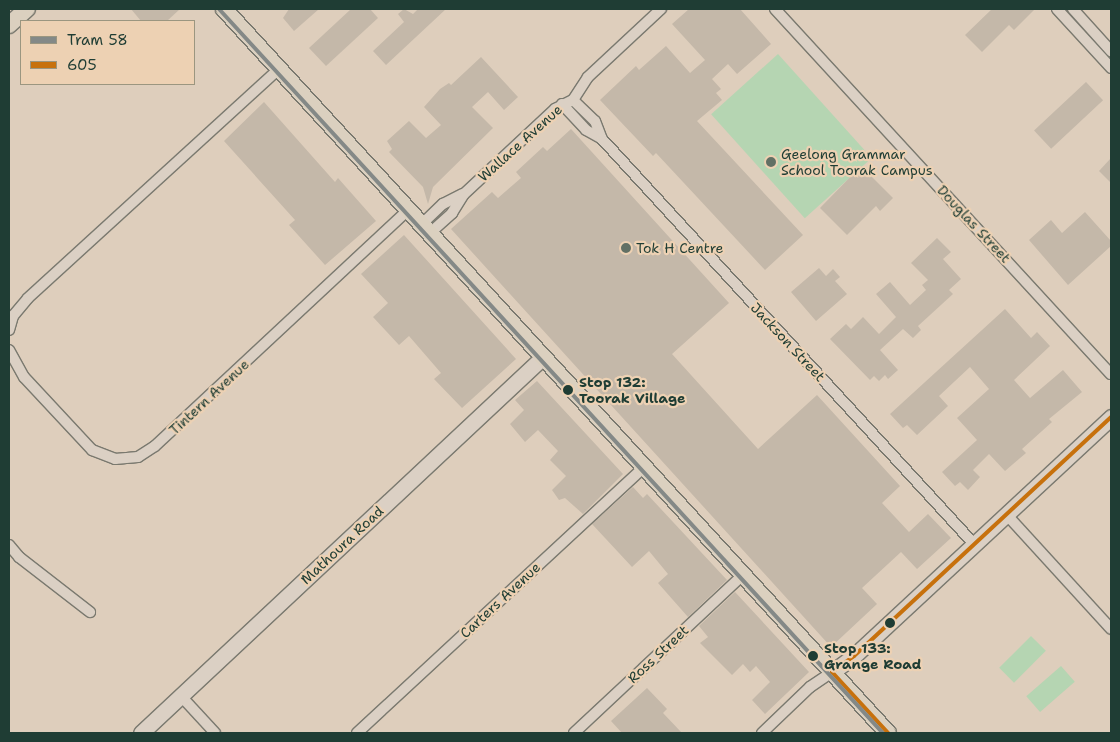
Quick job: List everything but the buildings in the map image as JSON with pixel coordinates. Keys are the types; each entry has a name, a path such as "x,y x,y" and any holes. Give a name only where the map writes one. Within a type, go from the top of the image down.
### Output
{"main road":[{"path":"9,25 27,9"},
{"path":"224,9 888,733"}],"street":[{"name":"Wallace Avenue","path":"426,229 444,204 464,194 562,104 572,100 588,77 661,9"},
{"name":"Douglas Street","path":"775,9 1111,374"},
{"path":"1057,9 1111,68"},
{"path":"1073,9 1111,50"},
{"path":"9,330 13,316 28,298 279,69"},
{"name":"Jackson Street","path":"572,100 595,121 602,139"},
{"name":"Jackson Street","path":"562,104 586,130 602,139 975,545"},
{"name":"Tintern Avenue","path":"9,350 20,372 92,450 115,459 138,458 155,446 408,210"},
{"name":"Mathoura Road","path":"141,733 543,357"},
{"path":"762,733 810,687 854,656 1111,417"},
{"name":"Carters Avenue","path":"358,733 644,467"},
{"path":"1007,515 1111,629"},
{"path":"9,545 32,568 90,612"},
{"name":"Ross Street","path":"574,733 743,575"},
{"path":"181,696 216,733"}],"green space":[{"path":"778,54 872,158 805,218 711,114"},
{"path":"1031,636 1046,651 1014,683 999,668"},
{"path":"1061,666 1075,682 1040,712 1026,696"}],"tram line":[{"name":"58","path":"219,9 883,733"}],"transit line":[{"name":"605","path":"832,672 854,656 1111,417"},
{"name":"605","path":"832,672 888,733"}],"place":[{"name":"Geelong Grammar School Toorak Campus","path":"771,162"},
{"name":"Tok H Centre","path":"626,248"},
{"name":"Stop 132: Toorak Village","path":"568,390"},
{"name":"Stop 133: Grange Road","path":"813,656"}]}
